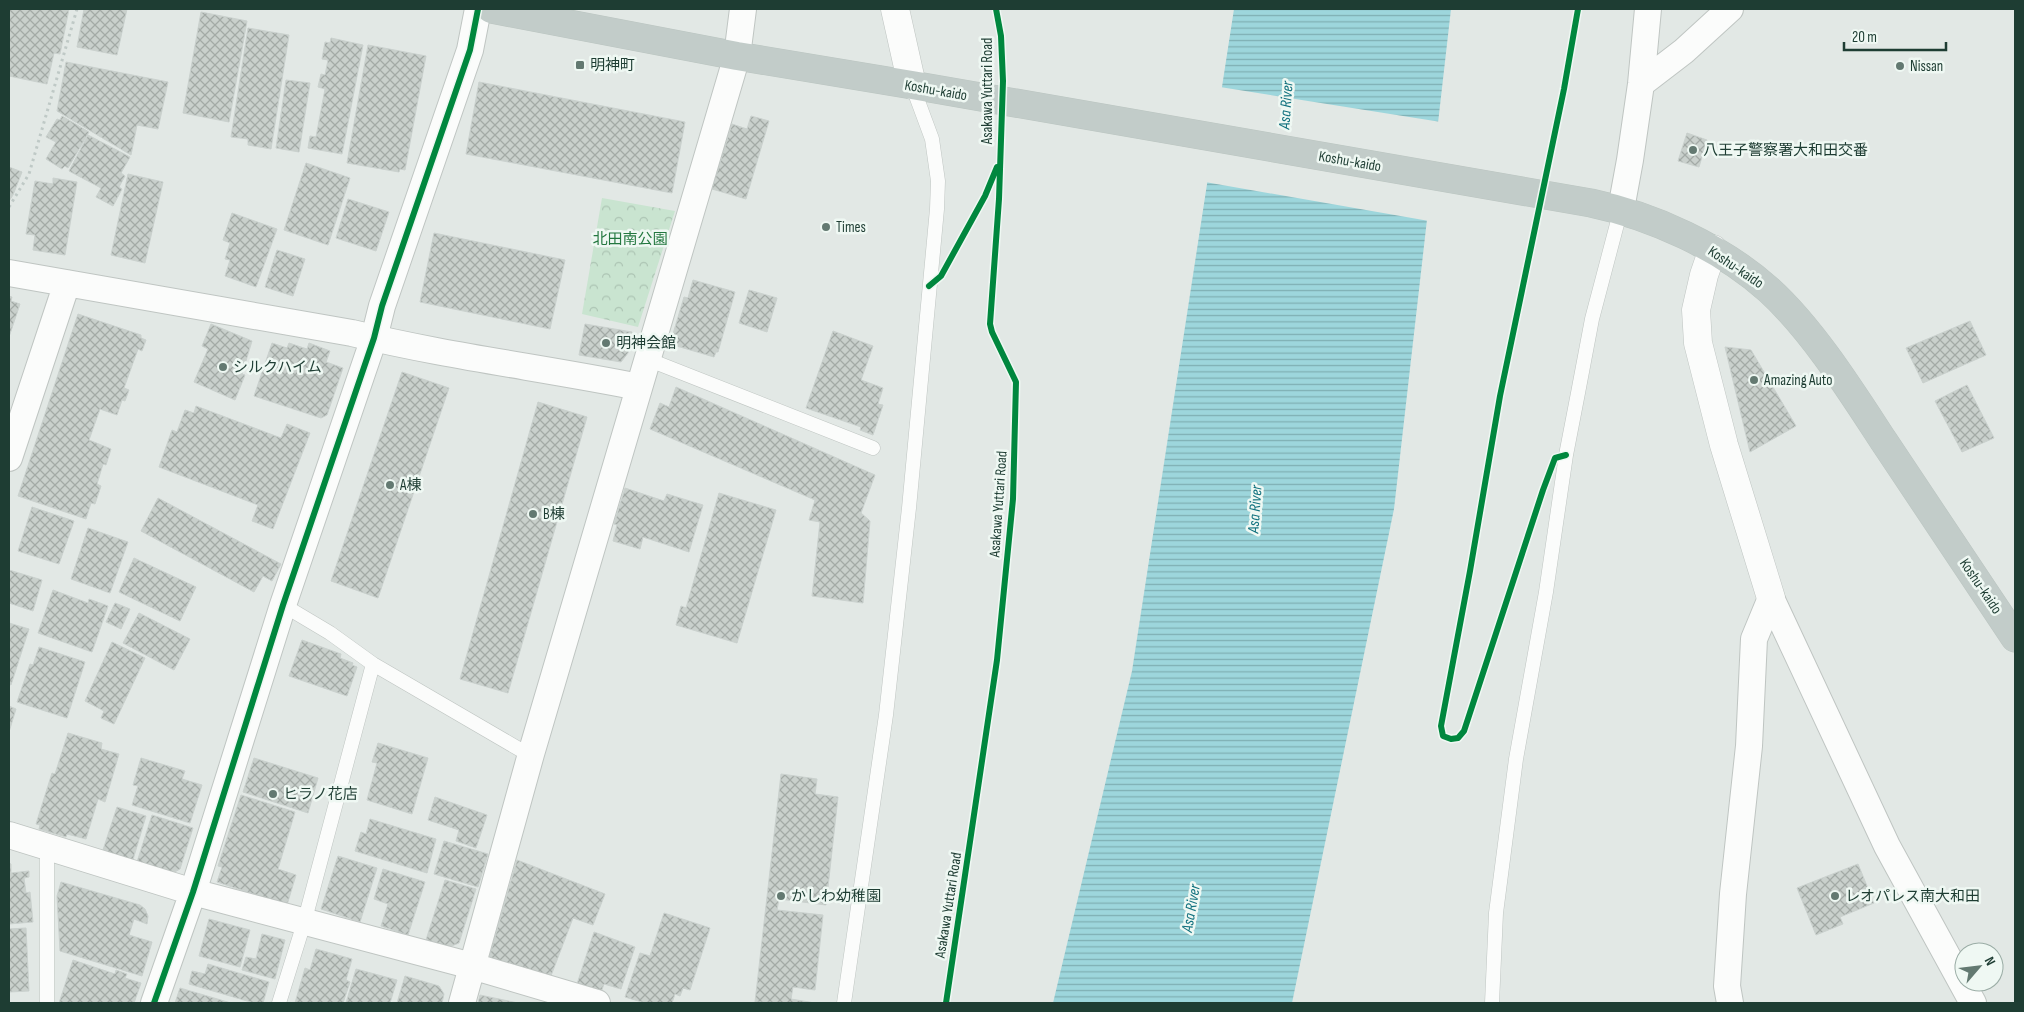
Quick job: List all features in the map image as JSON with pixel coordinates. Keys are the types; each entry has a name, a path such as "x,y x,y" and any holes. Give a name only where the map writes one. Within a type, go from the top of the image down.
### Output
{"highway":[{"name":"Koshu-kaido","path":"505,10 737,56 1621,209 1713,249 1768,289 1793,313 1859,403 2015,638"}],"street":[{"path":"154,1003 193,892 284,605 374,338 382,306 470,50 478,9"},
{"path":"462,1003 531,754 737,56 743,9"},
{"path":"895,9 912,85"},
{"path":"1621,209 1641,84 1648,9"},
{"path":"1641,84 1684,51 1730,9"},
{"path":"1713,249 1704,275 1696,310 1698,343 1724,445 1771,598 1887,846 1955,974 1973,1003"},
{"path":"9,273 352,333 639,387"},
{"path":"9,458 67,283"},
{"path":"1730,1003 1727,986 1732,904 1749,746 1754,639 1771,598"},
{"path":"9,835 193,892 304,923 472,966 596,1003"}],"lane":[{"path":"844,1003 886,715 909,508 937,209 938,181 932,139 912,85"},
{"path":"1492,1003 1496,913 1516,759 1592,319 1621,209"},
{"path":"647,359 873,448"},
{"path":"284,605 330,633 373,664 519,749 531,754"},
{"path":"279,1003 304,923 373,664"},
{"path":"47,847 47,1003"}],"path":[{"path":"9,206 29,174 77,9"}],"green space":[{"name":"北田南公園","path":"602,198 675,211 638,327 582,314"}],"water":[{"name":"Asa River","path":"1234,9 1451,9 1394,509 1292,1003 1053,1003 1132,671"}],"pier":[{"path":"1220,87 1441,122 1429,221 1205,182"}],"building":[{"path":"9,9 69,9 60,54 54,53 47,84 9,76"},
{"path":"84,9 127,9 117,55 77,47"},
{"path":"201,12 247,21 229,122 183,113"},
{"path":"248,28 289,35 271,149 248,145 248,139 231,137"},
{"path":"331,38 363,45 342,154 308,148 310,136 316,137 325,89 318,87 321,74 325,75 328,60 322,59 325,42 330,43"},
{"path":"368,45 426,56 405,170 400,169 399,172 347,163"},
{"path":"66,62 168,82 158,129 137,125 131,155 57,111"},
{"path":"286,80 310,83 299,152 276,148"},
{"path":"479,82 685,122 672,193 466,154"},
{"path":"62,116 89,132 68,168 65,166 62,169 46,159 56,142 46,137 57,119 60,120"},
{"path":"751,116 769,121 746,199 712,189 732,124 747,129"},
{"name":"八王子警察署大和田交番","path":"1687,133 1707,140 1699,167 1678,161"},
{"path":"88,135 130,157 121,173 125,176 119,187 122,189 113,206 96,197 101,188 69,171"},
{"path":"306,163 350,178 328,245 284,230"},
{"path":"9,167 22,172 9,201"},
{"path":"128,174 163,182 145,263 111,255"},
{"path":"53,178 77,182 65,255 33,250 35,235 26,234 35,181 53,184"},
{"path":"348,199 389,212 376,251 336,238"},
{"path":"232,213 277,229 256,287 225,276 230,260 225,259 230,243 223,240"},
{"path":"434,233 565,260 550,329 420,302"},
{"path":"277,250 305,259 293,296 265,287"},
{"path":"693,280 735,292 718,352 716,352 714,357 670,344 684,297 688,298"},
{"path":"749,290 777,298 767,332 739,323"},
{"path":"9,296 12,297 11,301 20,304 9,337"},
{"path":"78,314 141,335 141,338 146,340 142,351 138,349 124,388 129,390 125,401 122,400 117,415 100,409 89,440 111,449 106,465 103,464 97,484 101,486 95,504 91,503 86,519 18,496"},
{"path":"1970,321 1986,355 1923,383 1906,348"},
{"name":"シルクハイム","path":"211,324 252,341 242,374 245,375 235,400 194,382 208,349 202,346"},
{"name":"明神会館","path":"585,324 632,332 628,353 621,362 579,355"},
{"path":"833,331 873,346 861,380 883,388 878,404 883,405 873,435 860,430 861,427 806,408"},
{"path":"272,343 287,348 289,343 307,349 309,343 330,351 326,362 343,368 327,415 321,418 254,396"},
{"path":"1725,347 1751,350 1796,426 1750,452"},
{"name":"A棟","path":"402,372 449,388 378,598 331,581"},
{"path":"1967,385 1994,438 1962,452 1935,401"},
{"path":"676,387 875,475 861,513 870,521 863,603 812,596 820,522 809,520 815,500 650,429 660,403 669,407"},
{"name":"B棟","path":"538,402 587,417 508,693 460,679"},
{"path":"196,406 281,438 287,424 310,433 273,529 252,521 258,505 159,467 172,430 177,432 185,410 194,413"},
{"path":"625,488 664,501 667,494 703,505 689,552 643,537 640,549 613,541 617,525 614,524"},
{"path":"719,493 776,510 737,643 676,625 681,606 686,608"},
{"path":"158,498 281,564 272,581 263,576 254,592 141,531"},
{"path":"32,507 74,521 59,564 18,551"},
{"path":"88,528 128,542 110,593 71,579"},
{"path":"134,558 196,587 180,621 119,592"},
{"path":"9,570 42,580 33,611 9,603"},
{"path":"53,590 88,603 89,599 108,606 92,652 38,633"},
{"path":"115,603 130,609 121,629 106,622"},
{"path":"139,613 190,639 174,670 123,643"},
{"path":"9,623 29,629 11,685 9,684"},
{"path":"302,640 341,654 340,658 353,663 352,665 357,667 347,696 289,676"},
{"path":"112,642 145,658 114,724 101,718 104,711 85,701"},
{"path":"39,647 85,662 67,718 17,702 30,664 33,665"},
{"path":"9,706 16,709 9,732"},
{"path":"68,733 102,743 101,749 119,754 105,802 98,799 86,839 67,834 66,837 39,829 40,825 36,824 52,773 55,774"},
{"path":"378,743 428,758 412,814 367,800 377,763 372,762"},
{"path":"141,758 185,771 182,779 202,785 190,823 132,805 138,786 133,785"},
{"path":"254,758 318,778 308,813 243,792"},
{"path":"781,774 817,779 815,794 838,797 826,905 779,899 777,910 823,915 815,990 793,987 791,999 815,1003 755,1002"},
{"path":"241,795 295,812 278,869 296,875 287,905 217,882 222,867 218,866"},
{"path":"435,797 487,815 476,848 456,841 459,830 428,820"},
{"path":"117,807 146,816 132,863 102,853"},
{"path":"152,815 193,828 180,869 173,873 137,862"},
{"path":"370,819 436,839 427,873 355,851 361,832 366,834"},
{"path":"444,841 488,854 478,887 434,874"},
{"path":"338,856 377,868 360,922 321,909"},
{"path":"517,860 605,894 593,925 573,918 549,981 489,958"},
{"path":"9,863 11,864 11,873 29,871 29,877 24,878 26,893 30,892 33,922 9,924"},
{"name":"レオパレス南大和田","path":"1858,864 1874,903 1840,917 1843,924 1816,935 1797,888"},
{"path":"383,869 425,882 408,935 381,926 388,904 374,899"},
{"path":"445,880 476,889 459,943 449,947 426,940"},
{"path":"61,882 140,905 145,909 148,916 147,924 134,919 129,935 152,942 142,976 60,951 57,896"},
{"path":"664,913 710,928 690,990 683,988 680,996 675,994 672,1003 645,1003 625,997 640,953 650,956"},
{"path":"209,919 250,930 240,967 199,956"},
{"path":"26,928 29,991 9,992 9,929"},
{"path":"594,932 635,947 621,989 604,984 600,995 576,987"},
{"path":"262,934 285,940 275,979 242,970 246,957 256,959"},
{"path":"316,949 352,959 346,980 350,982 343,1003 295,1003 305,968 310,970"},
{"path":"73,960 115,974 116,970 127,974 125,978 141,983 134,1003 59,1003"},
{"path":"208,964 269,982 263,1003 254,1003 189,984 192,971 205,974"},
{"path":"356,969 397,980 390,1003 346,1003"},
{"path":"405,976 439,986 444,994 442,1003 397,1003"},
{"path":"180,988 231,1003 175,1003"},
{"path":"480,995 518,1003 478,1003"}],"cycle path":[{"path":"154,1003 193,892 283,605 374,338 382,306 470,50 478,9"},
{"name":"Asakawa Yuttari Road","path":"946,1003 997,660 1013,499 1016,382 990,324 999,199 1003,81 1001,36 996,9"},
{"path":"1566,455 1555,458 1543,490 1464,731 1458,738 1451,739 1443,736 1441,726 1500,396 1564,89 1578,9"},
{"path":"929,286 941,276 985,196 997,167"}],"place":[{"name":"明神町","path":"580,65"},
{"name":"Nissan","path":"1900,66"},
{"name":"八王子警察署大和田交番","path":"1693,150"},
{"name":"Times","path":"826,227"},
{"name":"明神会館","path":"606,343"},
{"name":"シルクハイム","path":"223,367"},
{"name":"Amazing Auto","path":"1754,380"},
{"name":"A棟","path":"390,485"},
{"name":"B棟","path":"533,514"},
{"name":"ヒラノ花店","path":"273,794"},
{"name":"かしわ幼稚園","path":"781,896"},
{"name":"レオパレス南大和田","path":"1835,896"}]}
